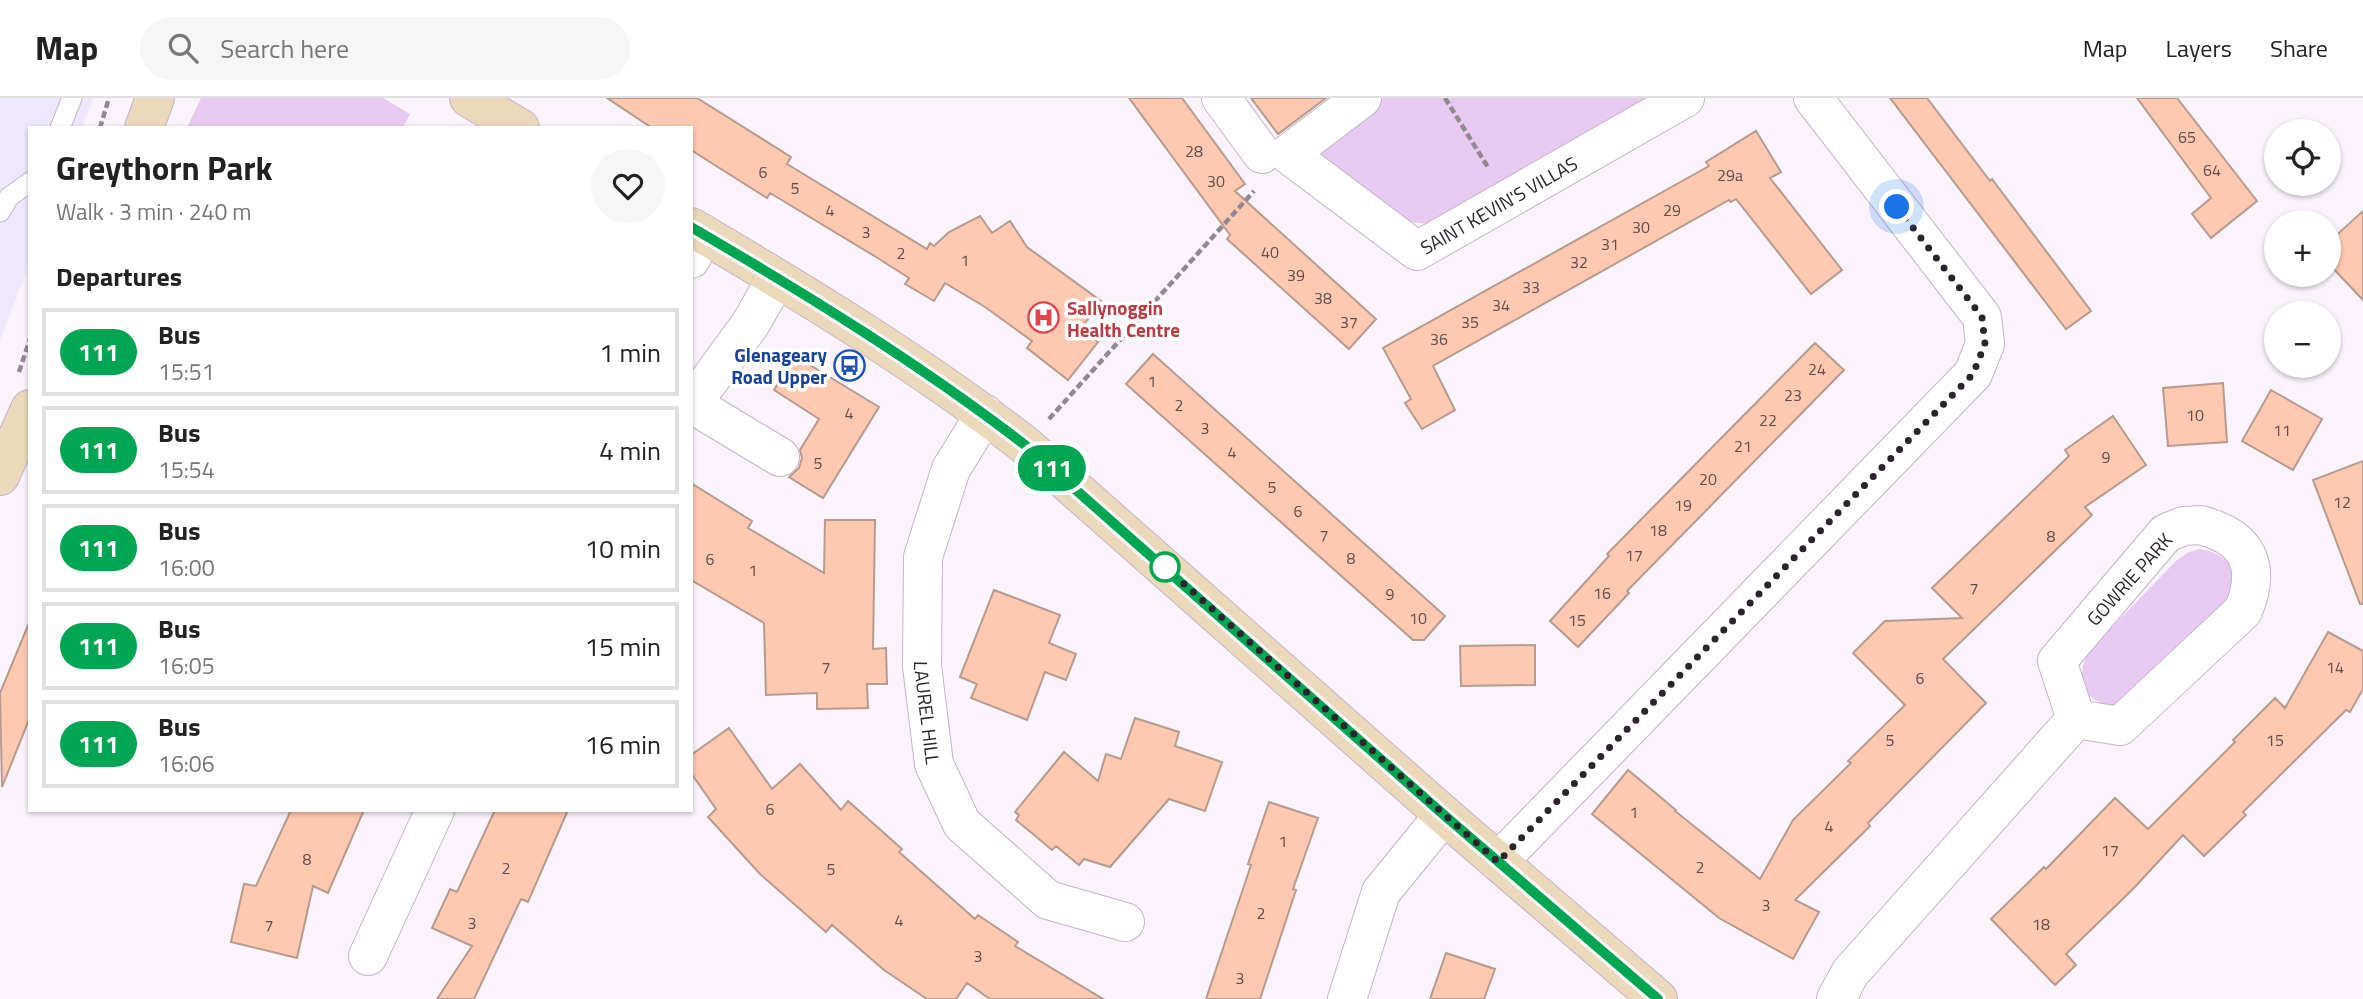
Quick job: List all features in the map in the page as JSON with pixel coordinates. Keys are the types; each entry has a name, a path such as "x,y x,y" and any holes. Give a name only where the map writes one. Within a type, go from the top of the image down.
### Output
{"main road":[{"path":"145,126 155,98"},
{"path":"469,98 517,126"},
{"path":"695,240 776,279 852,326 985,414 1025,445 1444,815 1658,999"},
{"path":"0,476 28,413"}],"street":[{"path":"1221,98 1275,154 1362,98"},
{"name":"SAINT KEVIN'S VILLAS","path":"1275,154 1417,251 1685,98"},
{"path":"1498,862 1973,374 1985,344 1982,317 1813,98"},
{"path":"693,403 751,323 776,279"},
{"path":"693,405 780,457"},
{"name":"LAUREL HILL","path":"985,414 951,469 923,558 922,666 934,764 962,824 1048,900 1125,922"},
{"name":"GOWRIE PARK","path":"2184,526 2200,526 2219,530 2238,542 2249,559 2252,578 2250,596 2243,611 2120,726 2076,719 2057,661 2166,533 2184,526"},
{"path":"1836,999 1850,973 2076,719"},
{"path":"368,956 434,812"},
{"path":"1347,999 1381,892 1444,815"}],"lane":[{"path":"61,126 72,98"},
{"path":"0,212 9,197 28,183"}],"path":[{"path":"101,126 109,98"},
{"path":"1445,98 1508,199"},
{"path":"1025,445 1275,154"}],"shaded area":[{"path":"0,98 93,98 83,126 28,126 28,267 0,340"},
{"path":"201,98 383,98 410,114 404,126 188,126"},
{"path":"1383,98 1664,98 1432,224 1408,222 1316,155"},
{"path":"2199,549 2218,555 2231,567 2235,583 2229,603 2119,707 2107,705 2090,696 2082,681 2084,662 2089,651 2176,561"}],"building":[{"path":"607,98 697,98 791,157 787,164 927,249 930,243 934,246 949,232 980,216 992,233 1010,221 1027,247 1101,301 1080,330 1098,342 1068,380 1027,348 1032,341 985,307 945,283 934,301 905,284 909,278 876,257 770,193 767,198 693,151 693,126 649,126"},
{"path":"1129,98 1182,98 1245,184 1235,191 1376,319 1349,349 1227,239 1230,235"},
{"path":"1251,98 1326,98 1278,134"},
{"path":"1890,98 1927,98 2091,311 2066,329"},
{"path":"2137,98 2177,98 2257,201 2211,238 2192,214 2211,198"},
{"path":"1756,131 1781,172 1770,178 1842,270 1811,294 1736,199 1731,202 1729,200 1433,366 1455,410 1422,429 1405,403 1411,399 1383,348 1709,166 1706,162"},
{"path":"2363,211 2363,300 2341,277 2341,231"},
{"path":"1815,343 1844,370 1627,591 1629,593 1578,647 1550,621 1609,556 1607,554"},
{"path":"1153,354 1445,616 1424,640 1413,640 1126,384"},
{"path":"795,356 879,407 823,498 789,477 799,468 802,458 800,450 819,419 774,390"},
{"path":"2223,383 2227,442 2168,446 2163,388"},
{"path":"2271,390 2322,419 2293,470 2242,441"},
{"path":"2113,416 2146,465 2085,507 2092,515 1943,659 1986,703 1868,823 1870,826 1795,900 1819,912 1793,959 1719,918 1592,814 1628,770 1760,879 1793,820 1905,705 1853,653 1885,621 1962,618 1932,588 2069,456 2065,450"},
{"path":"2363,461 2363,604 2360,604 2313,480"},
{"path":"693,484 752,521 748,528 824,573 825,520 875,520 873,649 886,648 887,684 867,684 868,708 817,709 817,693 766,695 764,623 693,581"},
{"path":"994,590 1060,615 1049,643 1076,654 1066,680 1045,672 1027,720 971,698 977,684 960,677"},
{"path":"28,625 28,722 2,787 0,693"},
{"path":"2328,632 2363,651 2363,689 2350,712 2346,710 2243,812 2246,815 2204,856 2183,835 2132,890 2066,954 2076,965 2055,985 1991,919 2044,867 2046,869 2115,798 2148,829 2275,698 2285,708"},
{"path":"1535,645 1535,685 1461,686 1460,646"},
{"path":"1135,718 1179,732 1175,746 1222,762 1205,811 1169,799 1110,867 1084,859 1079,865 1056,846 1052,850 1016,820 1019,815 1015,812 1064,752 1098,781 1106,754 1121,759"},
{"path":"729,728 772,789 800,764 841,810 848,801 902,849 899,852 975,919 978,915 1018,942 1015,946 1103,999 990,999 967,983 956,999 927,999 884,970 832,925 826,932 760,874 708,817 716,809 693,776 693,754"},
{"path":"1269,802 1318,818 1293,889 1296,890 1260,999 1206,999 1251,865 1248,864"},
{"path":"290,812 363,812 328,893 313,886 297,958 231,942 244,884 256,886"},
{"path":"494,812 567,812 528,902 521,899 474,999 437,999 472,946 432,928 450,889 457,892"},
{"path":"1446,953 1495,969 1484,999 1430,999"}],"bus line":[{"name":"111","path":"693,228 852,326 985,414 1025,445 1444,815 1658,999"}],"place":[{"name":"Sallynoggin Health Centre","path":"1044,318"},
{"name":"Glenageary Road Upper","path":"850,365"}],"route":[{"path":"1165,567 1498,862 1973,374 1985,344 1982,317 1897,207"}]}
